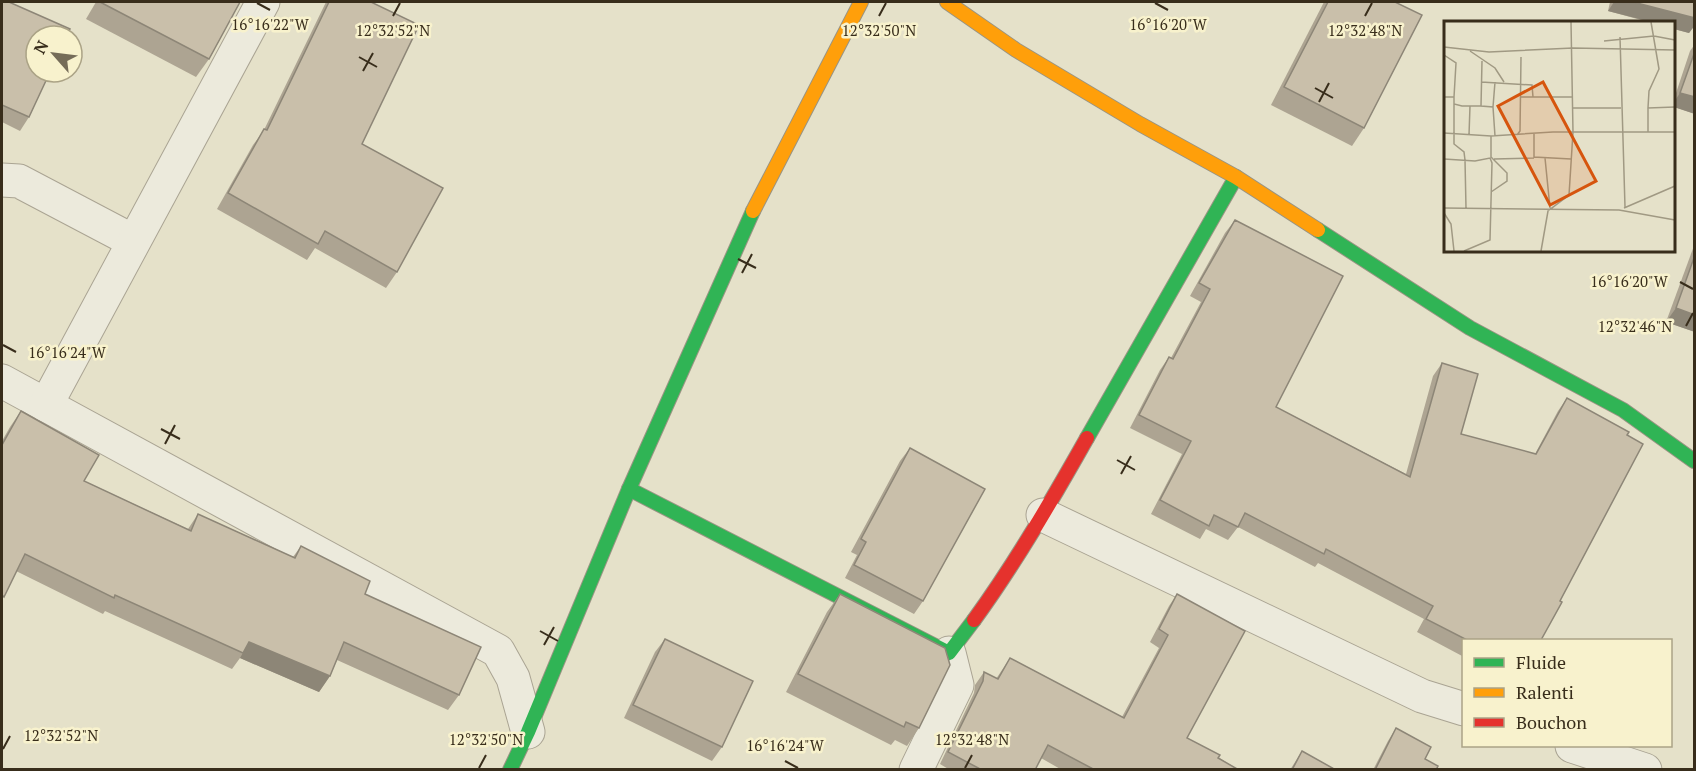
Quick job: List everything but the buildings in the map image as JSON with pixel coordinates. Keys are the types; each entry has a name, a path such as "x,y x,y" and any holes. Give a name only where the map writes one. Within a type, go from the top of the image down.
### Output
{"street":[{"path":"46,405 262,2"},
{"path":"510,770 629,489 743,229 861,2"},
{"path":"947,2 1017,50 1140,124 1236,177 1470,328 1623,411 1695,461"},
{"path":"949,653 1000,584 1043,515 1236,177"},
{"path":"2,180 19,181 133,241"},
{"path":"2,381 498,651 513,678 528,732"},
{"path":"629,489 949,653 957,685 916,770"},
{"path":"1043,515 1422,696 1462,708"},
{"path":"1575,747 1645,770"}],"traffic: fast":[{"path":"1087,438 1236,177"},
{"path":"510,770 629,489 753,211"},
{"path":"1318,230 1470,328 1623,410 1694,461"},
{"path":"629,489 949,653 974,620"}],"traffic: slow":[{"path":"753,211 861,2"},
{"path":"947,2 1016,50 1140,124 1236,177 1318,230"}],"traffic: jam":[{"path":"974,620 1033,530 1087,438"}]}
